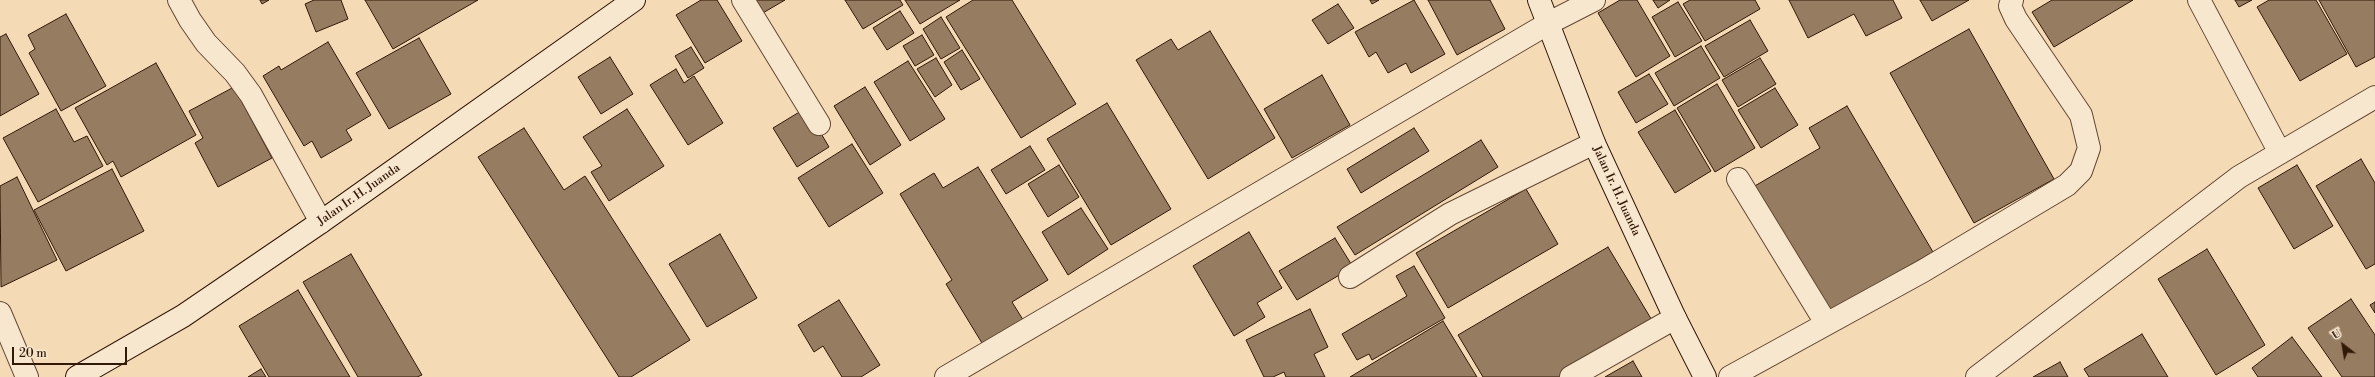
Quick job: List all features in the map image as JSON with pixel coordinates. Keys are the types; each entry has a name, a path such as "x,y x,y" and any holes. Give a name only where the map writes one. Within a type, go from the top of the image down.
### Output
{"street":[{"path":"179,0 190,20 206,43 235,72 251,95 321,222"},
{"name":"Jalan Ir. H. Juanda","path":"77,377 183,316 321,222 634,0"},
{"path":"743,0 819,124"},
{"name":"Jalan Ir. H. Juanda","path":"1539,0 1594,143 1675,318 1705,377"},
{"path":"946,377 1549,23 1594,0"},
{"path":"1730,377 1923,271 2067,185 2081,170 2089,148 2081,115 2016,19 2010,6 2012,0"},
{"path":"2198,0 2280,153"},
{"path":"1977,377 2239,177 2375,98"},
{"path":"1350,277 1450,214 1594,143"},
{"path":"1738,179 1826,323"},
{"path":"0,314 27,377"},
{"path":"1571,377 1675,318"}],"building":[{"path":"260,0 269,0 262,4"},
{"path":"314,0 341,0 348,19 316,32 305,4"},
{"path":"365,0 478,0 393,49"},
{"path":"701,0 717,0 742,41 705,63 676,15"},
{"path":"746,0 785,0 756,17"},
{"path":"845,0 900,0 903,5 863,29"},
{"path":"905,0 960,0 920,24"},
{"path":"973,0 1012,0 1076,104 1021,138 946,17"},
{"path":"1370,0 1379,0 1372,4"},
{"path":"1414,0 1445,54 1411,73 1406,63 1388,73 1376,52 1369,57 1355,32"},
{"path":"1428,0 1490,0 1505,29 1457,55"},
{"path":"1620,0 1637,0 1670,56 1636,77 1598,13"},
{"path":"1653,0 1670,0 1658,8"},
{"path":"1690,0 1755,0 1760,9 1705,41 1683,4"},
{"path":"1789,0 1893,0 1902,18 1866,36 1854,14 1808,38"},
{"path":"1920,0 1969,0 1932,21"},
{"path":"2052,0 2133,0 2054,47 2032,12"},
{"path":"2235,0 2252,0 2239,7"},
{"path":"2269,0 2316,0 2347,54 2300,81 2257,7"},
{"path":"2319,0 2375,0 2375,57 2356,67"},
{"path":"1678,2 1702,41 1675,57 1652,17"},
{"path":"1338,4 1354,28 1328,44 1312,20"},
{"path":"900,11 914,33 887,50 873,28"},
{"path":"66,14 106,86 61,111 29,53 35,49 28,35"},
{"path":"941,17 960,48 941,59 923,29"},
{"path":"1750,20 1768,51 1724,77 1705,46"},
{"path":"1969,29 2054,179 1974,223 1890,73"},
{"path":"1210,31 1275,138 1208,179 1136,60 1171,39 1178,50"},
{"path":"6,34 39,94 0,116 0,37"},
{"path":"922,35 934,55 915,66 903,46"},
{"path":"419,38 451,94 389,129 356,73"},
{"path":"328,42 371,115 346,130 352,140 321,158 312,141 304,146 263,76 279,66 281,70"},
{"path":"1701,46 1720,78 1674,106 1655,73"},
{"path":"691,47 704,68 688,78 675,56"},
{"path":"962,50 980,79 961,90 944,62"},
{"path":"610,57 633,94 601,114 578,77"},
{"path":"936,58 952,85 935,97 917,69"},
{"path":"1760,58 1776,84 1738,107 1722,80"},
{"path":"908,61 945,119 910,141 874,82"},
{"path":"156,63 196,135 121,177 113,161 107,165 75,108"},
{"path":"676,69 684,83 694,76 723,123 688,145 650,85"},
{"path":"1649,74 1668,104 1636,123 1618,92"},
{"path":"1322,75 1350,125 1292,158 1264,109"},
{"path":"1717,84 1755,148 1715,172 1677,108"},
{"path":"234,87 272,158 218,187 195,143 203,138 189,111"},
{"path":"865,87 901,145 870,165 834,106"},
{"path":"1775,88 1798,125 1761,148 1738,110"},
{"path":"1107,103 1171,209 1111,245 1047,139"},
{"path":"1847,106 1933,252 1826,313 1753,187 1820,148 1809,128"},
{"path":"806,108 829,147 797,167 773,128"},
{"path":"56,109 74,142 87,136 103,166 38,202 3,138"},
{"path":"627,109 664,166 609,201 591,172 602,166 583,137"},
{"path":"1675,110 1711,171 1675,193 1638,132"},
{"path":"524,128 564,190 585,176 690,340 631,377 619,377 478,157"},
{"path":"1414,128 1429,151 1361,193 1347,169"},
{"path":"1481,140 1498,167 1355,255 1337,227"},
{"path":"852,144 883,193 829,227 798,178"},
{"path":"1030,146 1045,170 1006,194 991,170"},
{"path":"2361,159 2375,183 2375,264 2366,269 2316,186"},
{"path":"1059,165 1079,197 1048,217 1028,184"},
{"path":"2297,165 2333,226 2294,249 2258,188"},
{"path":"978,167 1048,280 1012,302 1025,323 985,348 946,284 952,280 900,194 934,173 943,188"},
{"path":"112,169 144,231 66,271 34,210"},
{"path":"17,177 57,260 1,287 0,186"},
{"path":"1526,189 1558,244 1448,308 1416,253"},
{"path":"1081,208 1108,249 1068,275 1042,232"},
{"path":"1249,232 1282,288 1257,303 1265,317 1234,336 1193,266"},
{"path":"720,234 757,298 707,327 669,264"},
{"path":"1335,238 1353,267 1297,300 1279,271"},
{"path":"1608,247 1653,322 1559,377 1483,377 1458,335"},
{"path":"2207,249 2265,345 2216,375 2158,279"},
{"path":"351,254 422,375 417,377 358,377 303,282"},
{"path":"1414,266 1445,318 1372,360 1369,354 1357,360 1342,334 1407,296 1396,276"},
{"path":"298,290 350,377 269,377 239,326"},
{"path":"2351,299 2375,335 2375,377 2342,377 2308,328"},
{"path":"839,300 880,365 861,377 842,377 823,346 814,352 798,325"},
{"path":"2375,302 2375,313 2370,305"},
{"path":"1310,309 1328,347 1314,354 1325,377 1286,377 1284,372 1273,377 1264,377 1246,340"},
{"path":"1443,321 1477,377 1350,377"},
{"path":"2142,334 2168,377 2089,377 2084,369"},
{"path":"2292,337 2322,377 2258,377 2252,368"},
{"path":"1633,361 1642,377 1605,377"},
{"path":"2060,362 2068,377 2033,377"},
{"path":"261,369 266,377 248,377"}]}
